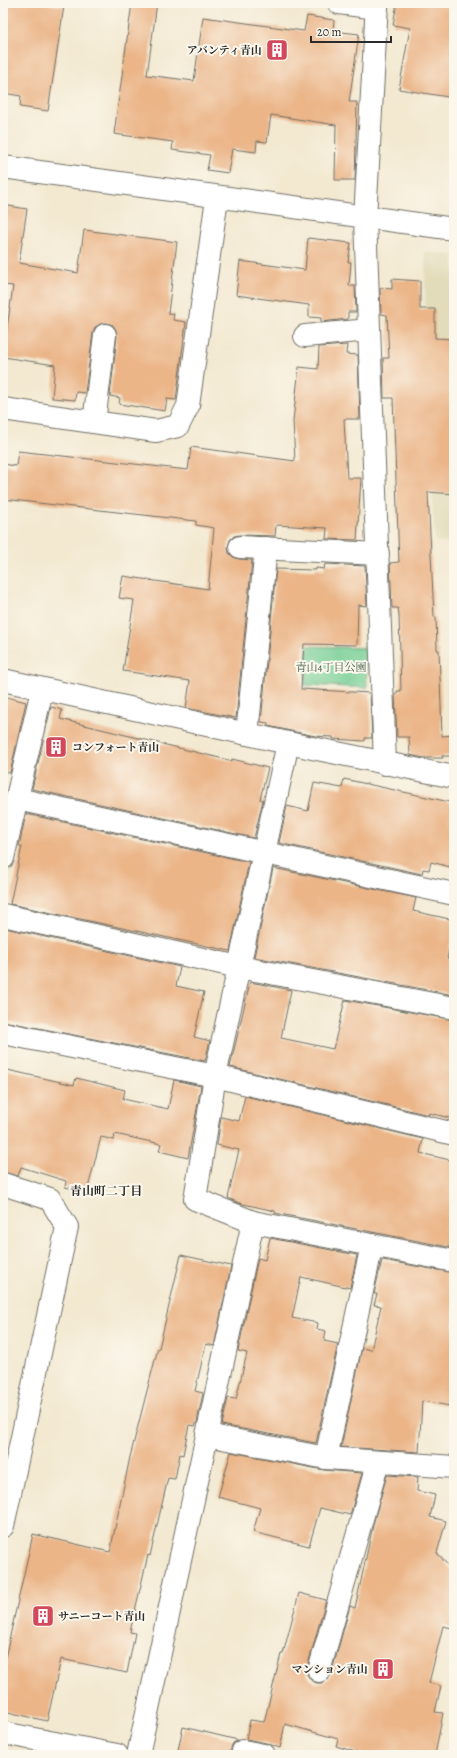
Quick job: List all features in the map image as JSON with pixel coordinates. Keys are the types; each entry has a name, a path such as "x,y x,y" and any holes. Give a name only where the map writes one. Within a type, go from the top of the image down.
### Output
{"street":[{"path":"339,3 377,5 365,218 385,764"},
{"path":"3,167 217,198 454,229"},
{"path":"3,409 156,431 178,426 188,406 217,198"},
{"path":"305,336 369,330"},
{"path":"94,422 105,335"},
{"path":"240,547 378,554"},
{"path":"247,734 266,548"},
{"path":"3,680 42,690 385,764 454,777"},
{"path":"3,858 42,690"},
{"path":"288,743 215,1076 195,1199 253,1222 454,1261"},
{"path":"17,799 264,854 454,894"},
{"path":"3,915 239,966 454,1008"},
{"path":"3,1033 215,1076 454,1134"},
{"path":"3,1184 50,1199 67,1227 3,1526"},
{"path":"138,1755 253,1222"},
{"path":"326,1458 372,1245"},
{"path":"207,1435 326,1458 454,1467"},
{"path":"319,1671 378,1462"},
{"path":"3,1733 25,1746 117,1755"},
{"path":"243,1751 264,1755"}],"shaded area":[{"path":"425,252 454,255 454,423 426,423"},
{"path":"428,426 454,426 454,543 435,542"}],"green space":[{"name":"青山4丁目公園","path":"307,646 366,648 367,688 305,685"}],"building":[{"path":"3,3 42,3 64,6 48,111 20,107 21,96 3,93"},
{"path":"132,3 157,3 147,75 194,81 203,17 304,31 307,16 334,20 333,31 359,34 349,102 357,102 355,180 335,180 336,125 271,115 267,142 257,141 256,152 232,149 228,173 207,170 210,155 172,150 173,142 114,134"},
{"path":"397,3 454,3 454,98 399,89 410,28 393,25"},
{"path":"3,205 27,209 19,263 78,273 84,230 177,242 168,313 174,314 173,320 186,322 176,400 167,399 165,411 119,404 120,398 110,396 117,336 113,325 107,323 100,324 95,327 85,393 76,392 75,400 52,398 55,365 3,357 13,286 3,285"},
{"path":"308,238 351,243 348,262 351,262 349,286 355,286 356,312 348,312 348,319 321,322 321,318 309,317 309,305 236,295 240,261 305,270"},
{"path":"392,279 420,281 420,309 435,309 435,338 454,339 454,494 428,492 434,617 436,617 437,650 439,650 442,736 454,735 454,756 442,756 443,758 424,758 410,755 409,737 397,737 395,694 397,694 397,691 401,691 399,615 398,608 392,608 390,563 399,562 393,398 384,398 383,358 389,358 387,315 381,314 380,288 392,289"},
{"path":"347,345 346,354 358,355 360,419 344,419 347,478 361,478 357,540 326,539 327,528 276,525 275,536 234,536 230,540 228,547 229,553 233,557 239,559 252,560 236,718 186,708 190,681 123,671 134,600 119,598 123,576 208,589 214,528 196,525 196,521 3,499 3,464 16,466 18,451 188,470 191,447 295,461 293,421 299,367 318,369 319,347"},
{"path":"325,564 365,566 367,606 358,605 357,645 304,644 301,689 370,693 372,738 365,738 365,741 315,736 268,726 268,723 261,722 276,569 316,570 316,568 324,569"},
{"path":"3,696 26,702 10,773 3,771"},
{"path":"51,707 62,710 60,719 232,761 232,759 268,768 260,799 263,800 254,838 32,789"},
{"path":"344,779 454,803 454,868 431,862 429,870 423,869 422,874 279,843 287,806 308,811 314,783 342,788"},
{"path":"26,814 249,862 230,951 10,904 22,846 19,846"},
{"path":"273,868 416,898 413,911 454,920 454,929 447,958 454,960 454,995 254,957"},
{"path":"5,928 180,967 176,986 204,992 194,1037 210,1041 205,1061 3,1021 3,935"},
{"path":"250,982 291,990 281,1038 333,1049 345,1000 454,1020 454,1119 429,1113 429,1115 230,1067"},
{"path":"3,1069 74,1085 76,1078 125,1090 123,1099 168,1109 174,1080 201,1086 188,1158 159,1151 161,1144 115,1134 114,1140 101,1137 87,1192 65,1187 66,1181 21,1167 18,1176 3,1172"},
{"path":"245,1096 423,1139 420,1153 454,1161 454,1248 275,1213 275,1211 239,1203 228,1198 239,1150 217,1145 221,1117 239,1121"},
{"path":"270,1238 357,1255 350,1288 301,1277 292,1318 318,1323 317,1329 326,1331 324,1341 338,1344 316,1443 222,1425 228,1398 236,1399 247,1353 238,1351 258,1258 265,1260"},
{"path":"181,1255 231,1266 214,1346 206,1344 195,1391 203,1393 197,1422 195,1426 189,1425 183,1455 180,1454 175,1479 168,1478 150,1556 148,1555 130,1632 135,1633 127,1673 61,1659 47,1721 3,1711 3,1667 33,1534 110,1552 130,1457 159,1348"},
{"path":"382,1260 454,1273 454,1385 450,1406 422,1401 419,1452 341,1447 362,1348 371,1350 381,1306 374,1305 377,1294 374,1294"},
{"path":"231,1452 324,1470 362,1473 350,1515 320,1508 309,1546 253,1532 260,1508 218,1497"},
{"path":"387,1475 418,1477 417,1491 435,1495 430,1517 446,1521 437,1553 454,1572 454,1587 452,1628 443,1626 429,1683 441,1686 435,1712 443,1713 435,1755 365,1755 336,1746 338,1739 285,1724 280,1748 266,1743 246,1739 250,1720 264,1722 281,1654 283,1654 299,1593 326,1600 307,1668 307,1674 310,1679 316,1683 322,1683 331,1675 350,1606 355,1608 374,1521"},
{"path":"183,1727 238,1740 233,1743 231,1755 177,1755"}],"place":[{"name":"アバンティ青山","path":"277,50"},
{"name":"コンフォート青山","path":"56,747"},
{"name":"サニーコート青山","path":"43,1616"},
{"name":"マンション青山","path":"383,1669"}],"district":[{"name":"青山町二丁目","path":"106,1191"}]}
